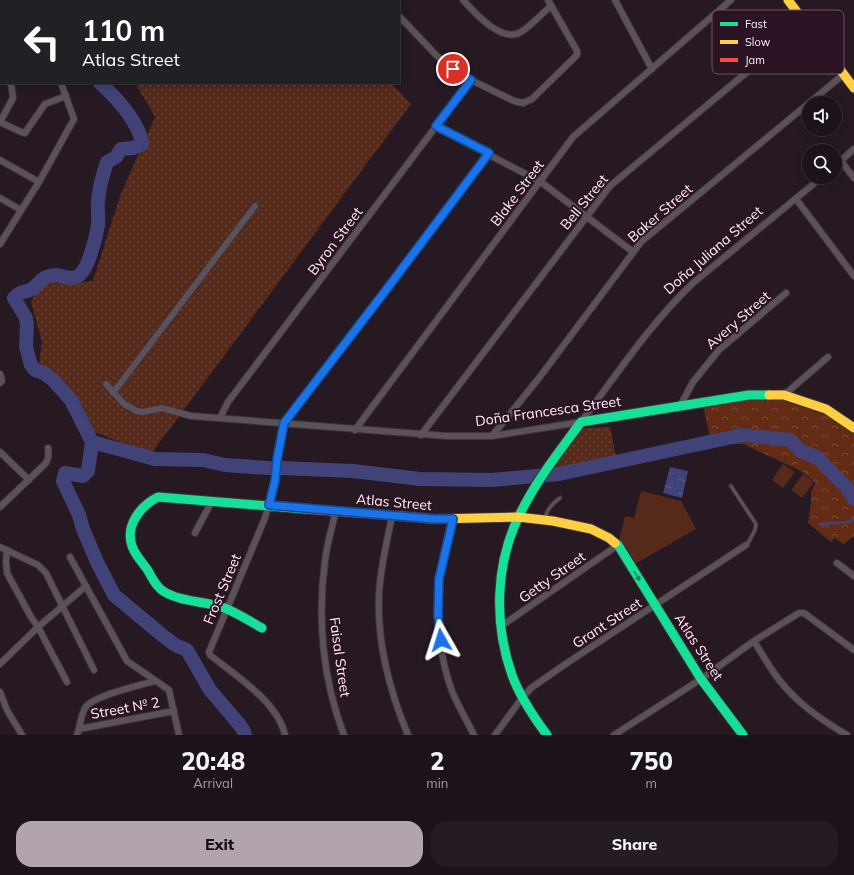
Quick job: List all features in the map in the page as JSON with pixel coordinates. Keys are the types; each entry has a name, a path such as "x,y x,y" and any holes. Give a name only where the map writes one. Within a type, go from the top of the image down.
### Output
{"street":[{"path":"400,17 445,63 471,80 514,101 523,103 532,99 578,53 550,3 520,33 511,34 500,32 483,21 463,0"},
{"path":"615,0 652,69"},
{"name":"Blake Street","path":"720,10 731,0"},
{"path":"788,0 796,10"},
{"name":"Blake Street","path":"355,430 574,137 712,17"},
{"name":"Bell Street","path":"421,435 610,186 745,74"},
{"path":"844,74 854,88"},
{"name":"Baker Street","path":"492,436 539,378 641,242 844,74"},
{"name":"Byron Street","path":"220,418 228,402 471,80"},
{"path":"11,84 12,98 0,122 21,132 24,132 45,104 66,96"},
{"path":"0,244 3,234 21,210 74,119 61,84"},
{"path":"436,126 541,182 633,252"},
{"path":"842,160 854,149"},
{"path":"284,423 489,153"},
{"path":"0,160 38,182"},
{"path":"842,162 854,178"},
{"name":"Doña Juliana Street","path":"547,735 522,698 505,654 500,628 499,593 502,572 510,540 518,517 545,472 654,324 693,283 814,184"},
{"path":"0,198 21,210"},
{"path":"796,199 854,276"},
{"path":"113,393 255,206"},
{"name":"Avery Street","path":"680,406 694,382 719,350 786,293"},
{"path":"784,395 828,357"},
{"path":"0,374 2,381 0,383"},
{"name":"Doña Francesca Street","path":"106,384 124,404 137,412 162,408 190,416 421,435 492,436 749,395 784,395 826,409 854,428"},
{"name":"Frost Street","path":"284,423 277,460 275,481 269,505 209,652 257,693 273,711 283,726 285,735"},
{"path":"0,507 48,460 48,448"},
{"path":"0,452 29,480"},
{"name":"Atlas Street","path":"262,628 227,609 172,595 163,591 156,584 132,546 131,541 132,527 145,505 158,496 434,519 518,517 544,520 591,529 609,538 618,545 701,679 743,735"},
{"path":"195,533 212,501"},
{"name":"Faisal Street","path":"336,511 325,561 321,625 330,684 344,735"},
{"path":"392,516 382,566 379,595 380,620 387,672 408,735"},
{"path":"453,519 439,579 438,616 442,652 447,676 474,735"},
{"name":"Getty Street","path":"500,628 618,545"},
{"name":"Grant Street","path":"495,735 530,688 746,545"},
{"path":"0,547 38,565 46,573 94,670"},
{"path":"7,550 7,573 67,682"},
{"path":"70,557 127,661 169,690 179,735"},
{"path":"837,563 854,576"},
{"path":"0,664 38,627 86,586"},
{"path":"614,735 701,679 754,641 799,613 804,613 854,650"},
{"path":"754,641 772,670 783,685 798,701 817,716 847,735"},
{"path":"78,732 85,708 91,702 102,697 155,681"},
{"path":"0,692 7,710 22,735"},
{"name":"Street № 2","path":"78,732 174,711"}],"lane":[{"path":"731,486 756,524 754,534 746,545"},
{"path":"544,520 548,509 560,498"}],"shaded area":[{"path":"136,84 392,84 411,104 151,454 87,429 79,422 39,363 42,342 31,302 39,287 53,282 72,284 93,281 120,196 155,117"},
{"path":"610,427 616,457 550,472 582,428"},
{"path":"783,464 795,472 783,488 772,480"},
{"path":"803,474 814,482 802,498 791,490"},
{"path":"641,491 681,501 696,529 635,564 619,540 625,516 634,518"}],"green space":[{"path":"750,398 783,398 825,412 854,432 854,536 843,544 835,538 831,542 808,523 811,492 815,482 801,471 743,444 728,444 710,438 703,405"}],"water":[{"path":"670,467 688,471 682,498 663,493"}],"waterway":[{"path":"101,84 126,110 137,127 142,144 133,148 121,149 116,157 107,162 99,191 98,225 95,238 88,262 80,274 73,278 55,275 46,277 32,289 19,293 14,298 26,318 26,347 31,365 35,370 44,373 54,381 71,400 92,442 88,471 83,476 65,473 63,481 79,515 83,529 97,562 114,595 175,645 187,650 210,690 239,724 245,735"},
{"path":"281,468 353,471 420,479 492,480 559,474 742,435 790,440 801,451 818,458 846,487 854,499"},
{"path":"92,442 155,459 203,460 225,465 269,468"},
{"path":"820,524 850,522 854,518"}],"traffic: fast":[{"path":"547,735 527,706 512,675 506,656 500,615 501,574 505,554 511,535 525,503 540,479 581,422 749,395 769,395"},
{"path":"262,628 222,607 170,595 160,589 133,549 130,539 132,524 140,511 158,497 305,509"},
{"path":"615,543 618,545 701,679 743,735"}],"traffic: slow":[{"path":"788,0 796,10"},
{"path":"844,74 854,88"},
{"path":"769,395 784,395 826,409 854,428"},
{"path":"400,516 434,519 518,517 553,521 591,529 609,538 615,543"}],"traffic: jam":[{"path":"305,509 400,516"}],"route":[{"path":"441,640 438,616 439,579 453,519 392,516 269,505 275,481 277,460 284,423 489,153 436,126 471,80 453,69"}]}
